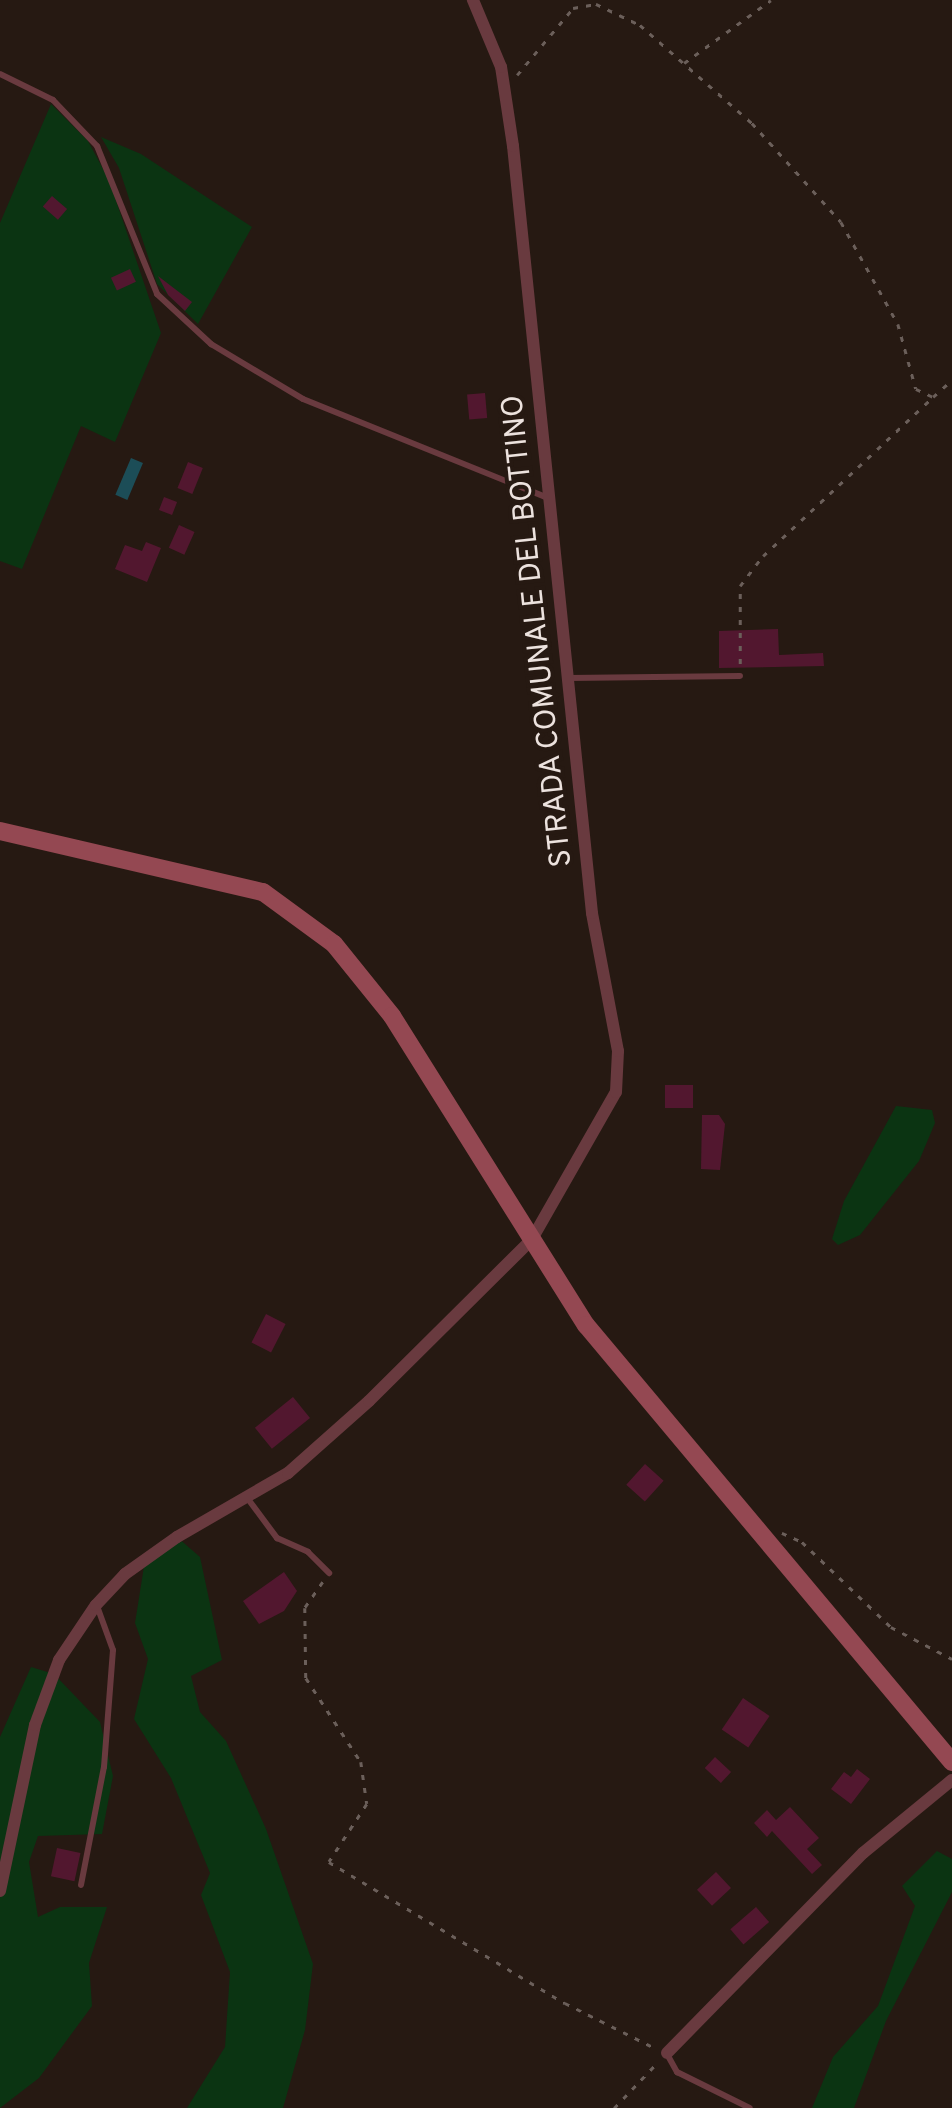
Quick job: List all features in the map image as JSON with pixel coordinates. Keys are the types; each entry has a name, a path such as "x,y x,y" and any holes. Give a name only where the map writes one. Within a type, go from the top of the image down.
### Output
{"main road":[{"path":"0,831 264,892 312,922 373,988 586,1325 764,1544 952,1762"}],"street":[{"name":"STRADA COMUNALE DEL BOTTINO","path":"0,1892 36,1726 59,1660 96,1606 125,1574 177,1537 248,1499 369,1401 532,1240 605,1114 620,1072 592,913 551,500 504,89 473,0"},
{"path":"667,2053 863,1853 952,1780"}],"lane":[{"path":"0,74 53,100 98,146 157,294 211,344 303,400 551,500"},
{"path":"569,678 740,676"},
{"path":"248,1499 277,1538 308,1552 330,1573"},
{"path":"82,1885 104,1767 113,1650 96,1606"},
{"path":"667,2053 678,2072 750,2108"}],"path":[{"path":"683,64 771,0"},
{"path":"504,89 573,8 596,4 640,25 775,146 841,222 898,324 916,389 934,397"},
{"path":"740,676 740,586 763,556 952,380"},
{"path":"764,1544 783,1532 802,1542 856,1601 952,1660"},
{"path":"330,1573 305,1608 306,1678 361,1762 367,1804 330,1862 566,2003 667,2053 614,2108"}],"green space":[{"path":"51,104 88,141 109,180 161,333 115,442 81,426 22,569 0,561 0,223"},
{"path":"101,137 141,154 252,227 198,324 157,284 119,168"},
{"path":"896,1106 932,1110 935,1123 919,1161 860,1235 838,1245 832,1239 844,1201"},
{"path":"177,1537 200,1557 222,1660 191,1676 200,1712 226,1741 266,1829 313,1964 305,2030 283,2108 187,2108 225,2047 230,1972 201,1895 210,1873 171,1778 134,1719 148,1659 135,1623 145,1560"},
{"path":"31,1667 54,1674 100,1722 113,1776 102,1834 38,1836 29,1862 38,1917 60,1907 107,1907 89,1963 92,2006 39,2078 0,2108 0,1737"},
{"path":"937,1851 952,1859 952,1892 886,2021 854,2108 812,2108 833,2057 878,2006 915,1906 902,1886"}],"water":[{"path":"131,458 143,463 127,500 115,495"}],"building":[{"path":"52,196 67,209 58,220 43,207"},
{"path":"130,269 136,282 117,291 111,278"},
{"path":"158,276 192,302 185,311 168,295"},
{"path":"485,393 487,418 469,419 467,395"},
{"path":"188,462 203,468 192,494 178,488"},
{"path":"164,497 177,502 172,515 159,510"},
{"path":"179,525 195,532 184,555 169,548"},
{"path":"146,542 161,548 147,582 115,569 125,545 142,551"},
{"path":"778,629 779,655 823,653 824,666 719,668 719,631"},
{"path":"665,1085 693,1085 693,1108 665,1108"},
{"path":"702,1115 719,1115 725,1124 720,1170 701,1169"},
{"path":"266,1314 286,1324 271,1352 251,1343"},
{"path":"293,1397 310,1418 272,1449 255,1428"},
{"path":"645,1464 664,1481 645,1502 626,1485"},
{"path":"284,1572 297,1591 284,1611 259,1624 243,1601"},
{"path":"743,1698 770,1716 748,1747 722,1730"},
{"path":"715,1757 731,1772 721,1783 705,1768"},
{"path":"857,1769 870,1779 851,1804 831,1789 844,1772 851,1777"},
{"path":"790,1807 819,1838 807,1849 822,1865 812,1874 772,1831 767,1837 754,1823 767,1810 776,1820"},
{"path":"57,1848 80,1853 74,1881 51,1876"},
{"path":"716,1872 731,1888 712,1906 697,1890"},
{"path":"756,1907 769,1922 743,1944 730,1929"}]}
